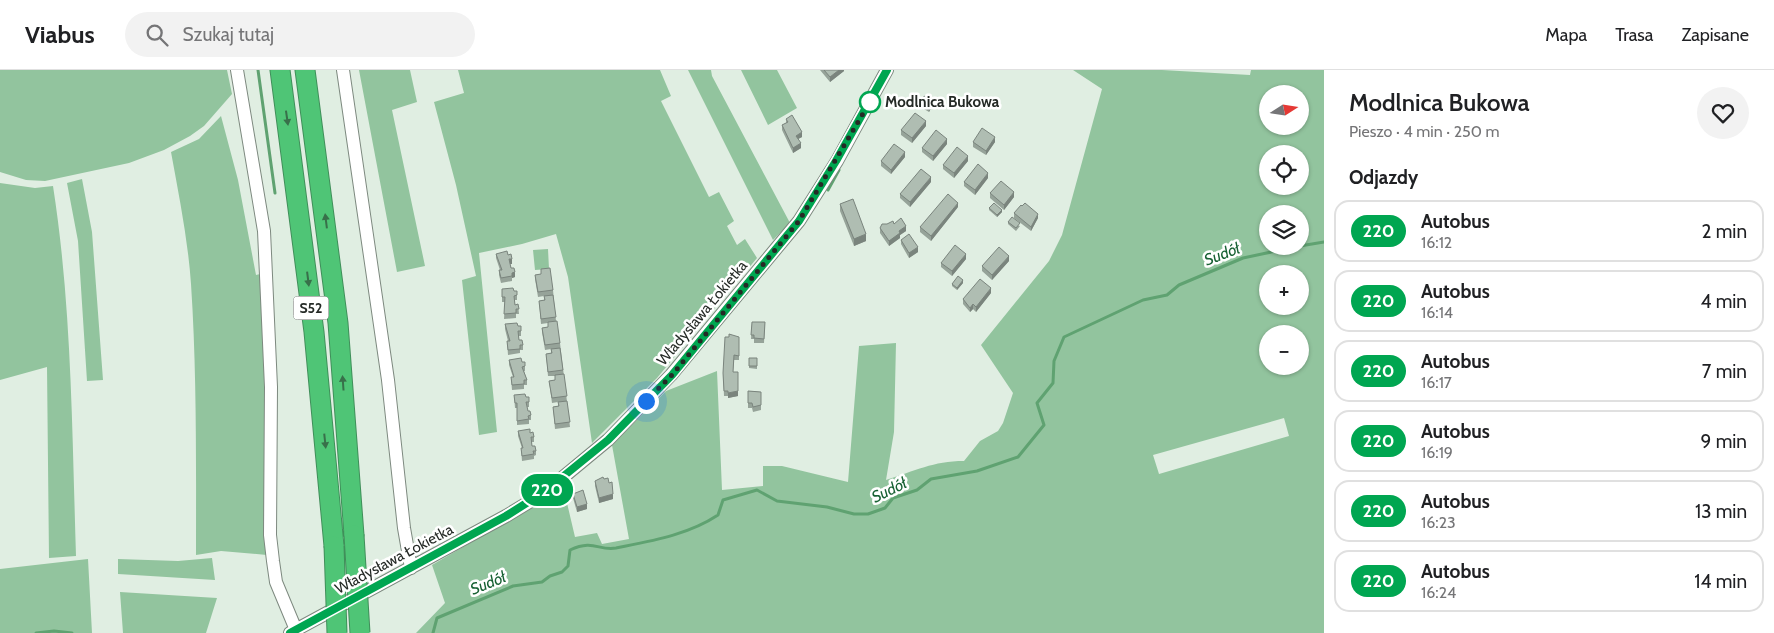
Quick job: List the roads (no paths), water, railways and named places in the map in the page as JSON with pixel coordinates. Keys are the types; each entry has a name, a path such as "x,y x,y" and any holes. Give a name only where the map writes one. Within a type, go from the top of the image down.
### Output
{"highway":[{"name":"S52","path":"280,70 314,332 334,546 337,633"},
{"name":"S52","path":"305,70 338,323 360,633"}],"street":[{"path":"237,70 264,231 271,387 270,535 276,582 293,631"},
{"path":"343,70 388,380 404,528 411,568"},
{"name":"Władysława Łokietka","path":"293,631 506,516 544,492 608,440 672,375 799,221 835,163 887,70"}],"waterway":[{"path":"258,70 275,193"},
{"path":"828,190 839,170"},
{"name":"Sudół","path":"1309,244 1324,242"},
{"name":"Sudół","path":"433,633 437,618 513,586 542,582 550,576 562,572 568,566 570,550 585,545 616,548 656,540 682,532 694,528 718,515 723,500 757,490 777,501 827,507 854,514 868,514 885,508 893,498 917,490 931,479 977,471 1018,457 1044,425 1037,403 1053,383 1054,361 1064,337 1143,300 1167,295 1179,285 1243,258 1259,255"},
{"name":"Sudół","path":"36,633 54,631 72,633"}],"place":[{"name":"Modlnica Bukowa","path":"870,102"}]}
